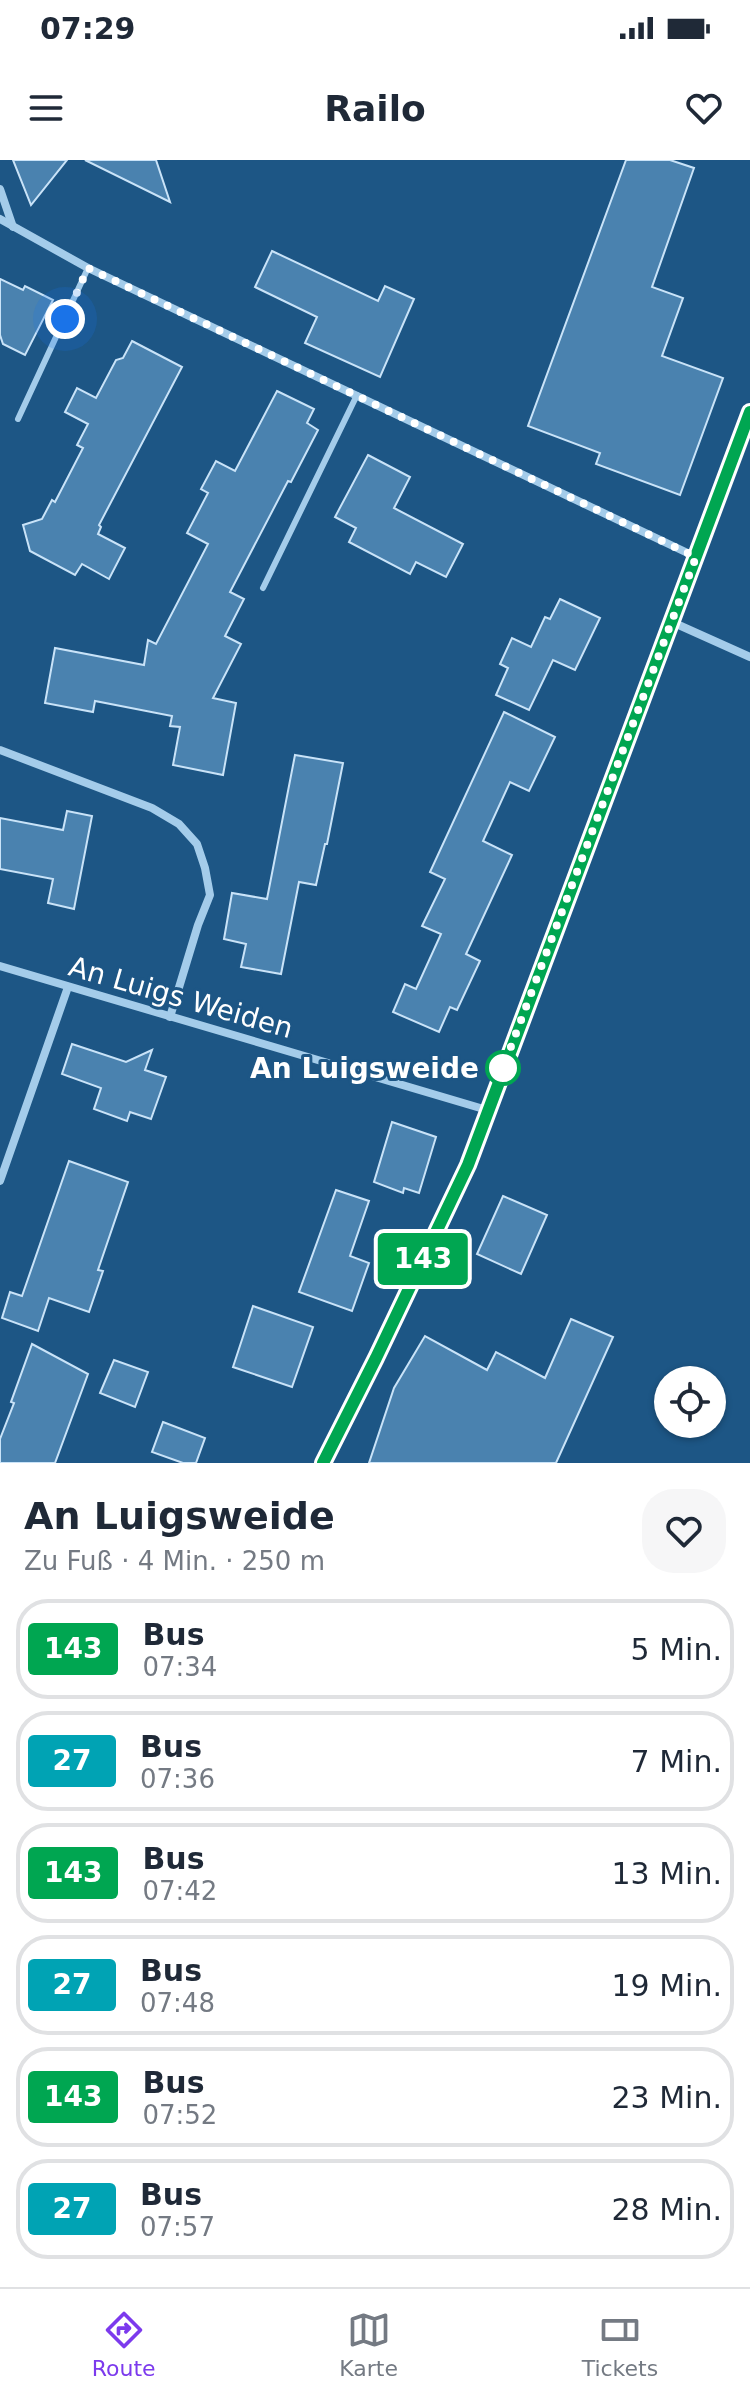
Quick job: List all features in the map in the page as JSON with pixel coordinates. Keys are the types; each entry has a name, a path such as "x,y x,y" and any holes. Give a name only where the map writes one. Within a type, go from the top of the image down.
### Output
{"street":[{"path":"0,189 13,227"},
{"path":"0,219 88,268 696,557"},
{"path":"323,1463 468,1165 750,412"},
{"path":"672,622 750,657"},
{"path":"0,750 152,808 179,824 197,844 210,895 170,1017"},
{"name":"An Luigs Weiden","path":"0,966 487,1110"},
{"path":"0,1181 68,987"}],"lane":[{"path":"18,419 88,268"},
{"path":"263,588 357,395"}],"building":[{"path":"13,160 67,160 31,205"},
{"path":"85,160 156,160 170,202"},
{"path":"626,160 670,160 694,168 652,287 683,298 662,356 723,378 680,495 596,464 600,453 528,426"},
{"path":"272,251 378,301 385,286 414,299 380,377 305,343 317,317 255,287"},
{"path":"0,279 23,290 25,286 53,300 25,355 3,344 0,335"},
{"path":"132,341 182,367 99,525 98,534 125,548 109,579 82,564 75,575 30,551 23,525 42,519 52,500 55,502 83,448 77,445 88,424 65,412 77,388 96,398 116,360 123,358"},
{"path":"277,391 314,409 307,423 318,430 230,592 244,599 225,636 241,644 213,698 236,703 223,775 173,765 180,727 170,726 172,716 95,701 93,712 45,703 55,648 144,665 148,640 156,644 208,544 187,533 208,493 201,489 216,461 235,471"},
{"path":"368,455 410,477 394,508 463,544 446,577 416,562 410,574 349,542 356,528 335,517"},
{"path":"560,599 600,618 575,670 553,660 529,710 496,695 508,668 500,664 512,638 531,647 545,617 550,619"},
{"path":"504,712 555,737 529,791 510,782 483,841 512,855 466,954 480,961 457,1010 450,1007 439,1032 393,1012 405,984 416,989 441,934 422,926 445,879 430,872"},
{"path":"295,755 343,763 316,885 299,882 281,974 241,967 246,944 224,939 232,893 267,899"},
{"path":"67,811 92,816 74,909 48,903 53,879 0,869 0,818 63,830"},
{"path":"72,1044 126,1062 152,1050 145,1070 166,1077 151,1119 130,1112 127,1121 94,1109 101,1088 62,1074"},
{"path":"392,1122 436,1137 419,1193 404,1188 403,1193 374,1182"},
{"path":"69,1161 128,1182 98,1270 103,1271 89,1312 49,1298 38,1331 2,1318 10,1292 22,1296"},
{"path":"336,1190 369,1201 350,1256 369,1263 352,1311 299,1292"},
{"path":"503,1196 547,1215 521,1274 477,1254"},
{"path":"253,1306 313,1327 292,1387 233,1367"},
{"path":"571,1319 613,1337 556,1463 369,1463 394,1388 425,1336 487,1370 496,1352 545,1378"},
{"path":"32,1344 88,1374 55,1463 0,1463 0,1439"},
{"path":"114,1360 148,1372 135,1407 100,1393"},
{"path":"163,1422 205,1438 196,1463 183,1463 152,1452"}],"bus line":[{"name":"143","path":"323,1463 468,1165 750,412"}],"place":[{"name":"An Luigsweide","path":"503,1068"}],"route":[{"path":"65,319 88,268 696,557 498,1081 503,1068"}]}
